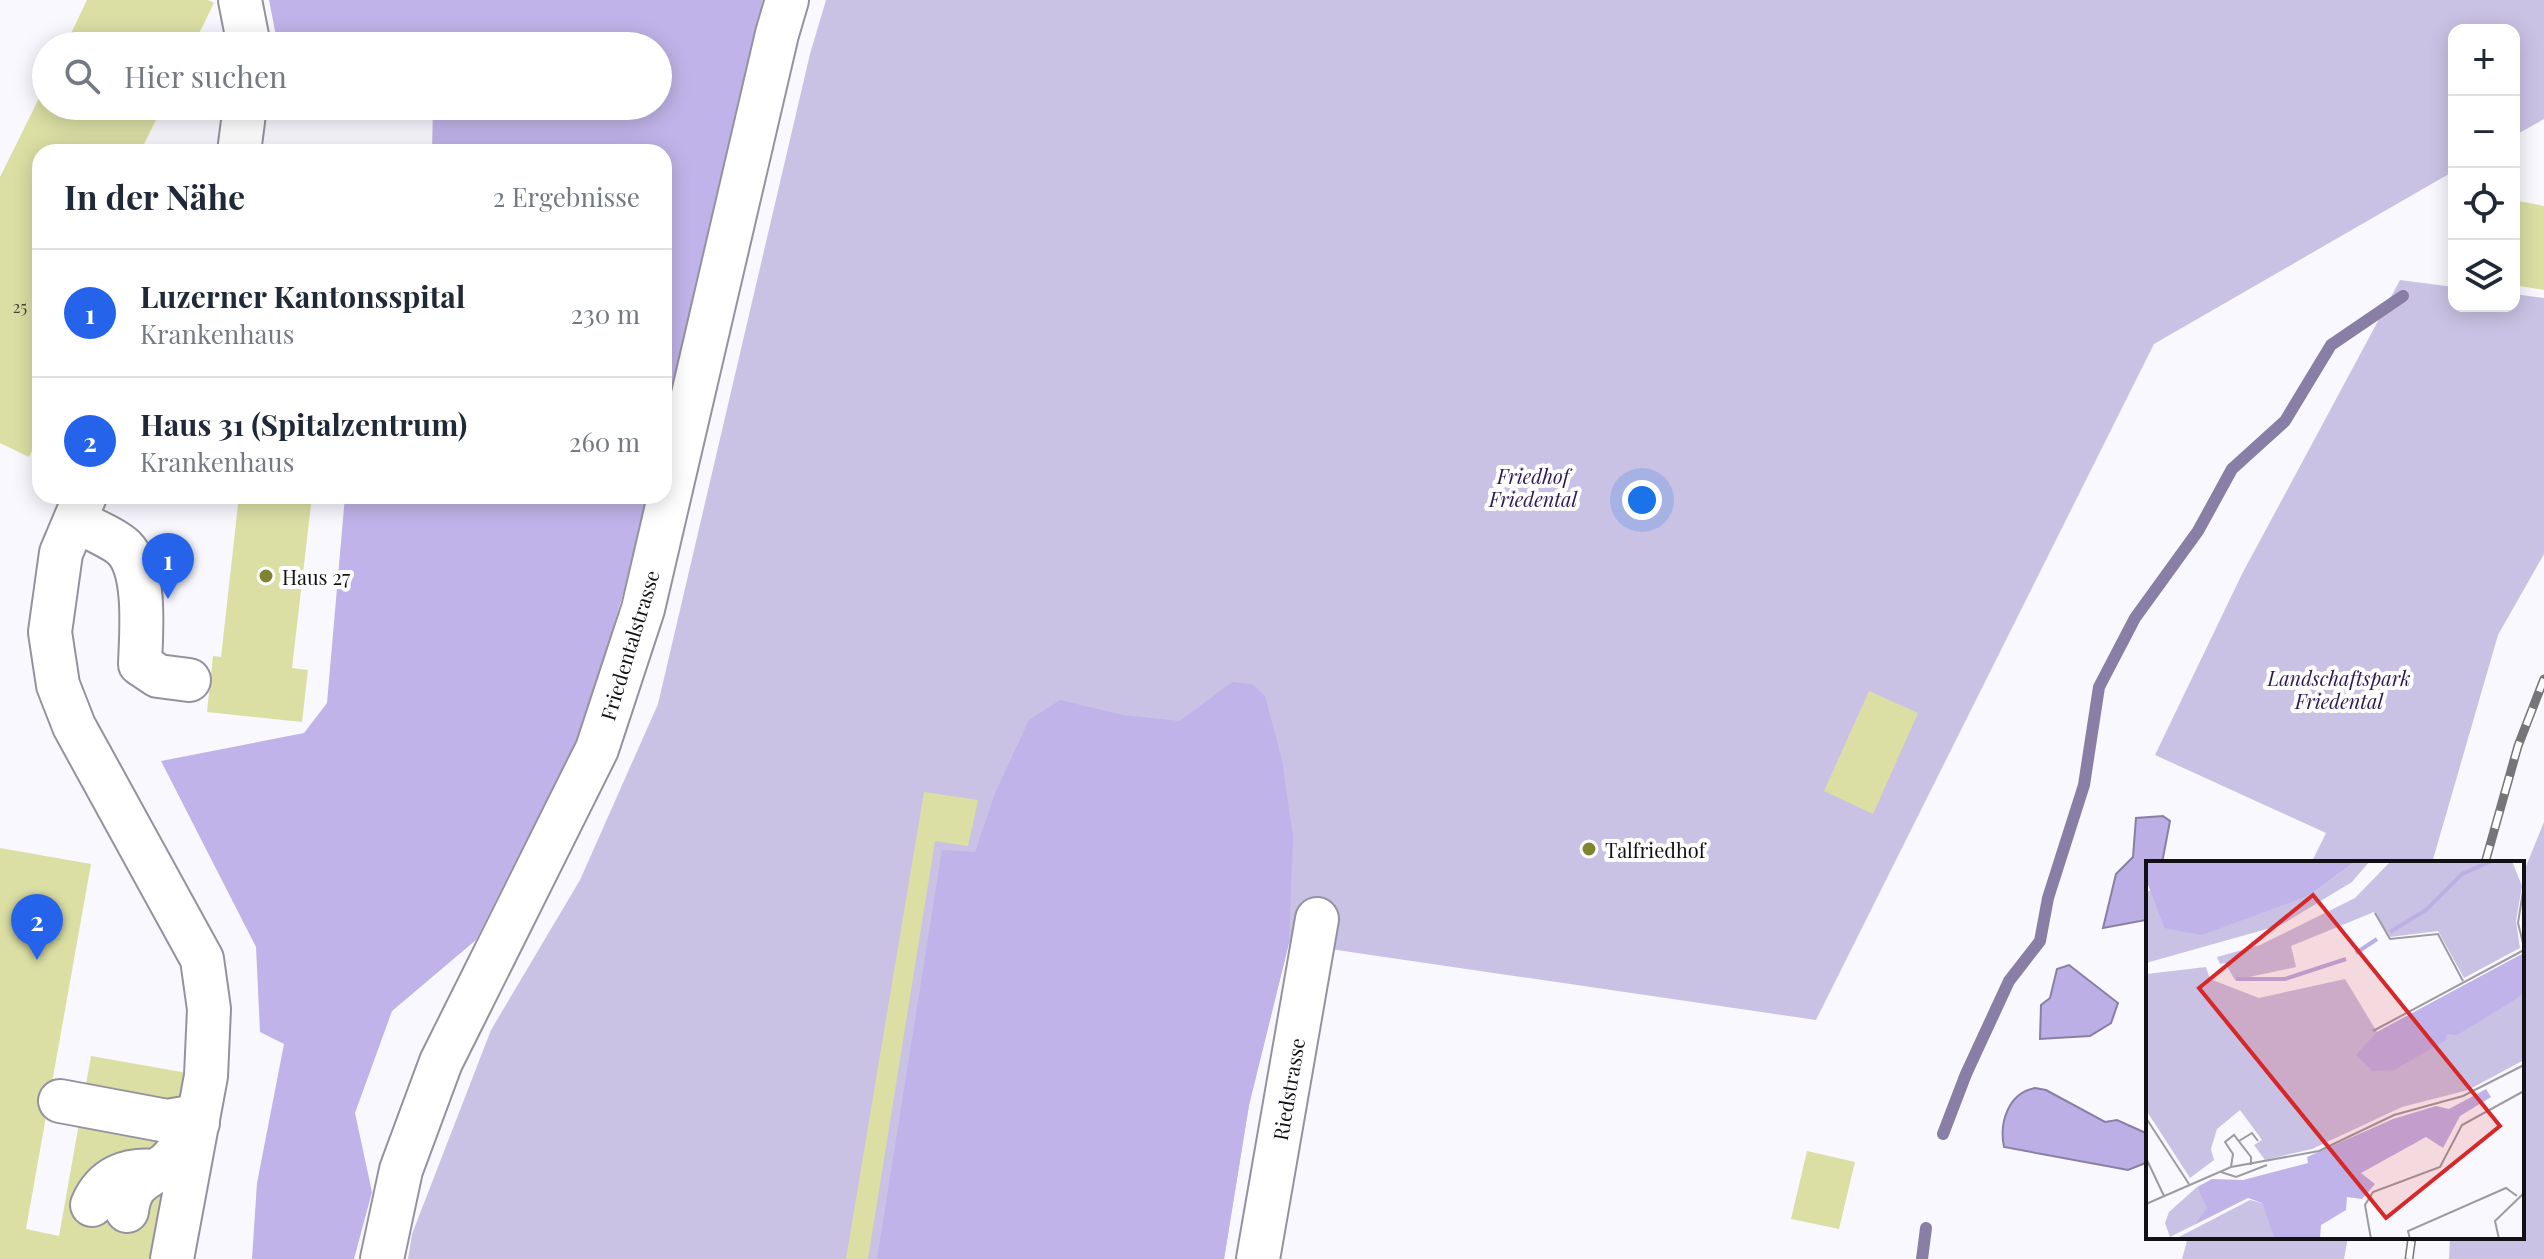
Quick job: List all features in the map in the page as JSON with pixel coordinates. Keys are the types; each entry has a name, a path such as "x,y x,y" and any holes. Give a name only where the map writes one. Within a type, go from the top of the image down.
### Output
{"street":[{"path":"240,0 246,32"},
{"name":"Friedentalstrasse","path":"672,485 787,0"},
{"path":"240,144 243,120"},
{"name":"Friedentalstrasse","path":"382,1259 401,1170 441,1062 597,749 643,609 667,504"},
{"path":"172,1259 206,1076 209,1009 202,959 74,726 58,685 50,632 61,553 80,508 124,548 135,569 142,607 140,664 158,676 189,680"},
{"name":"Riedstrasse","path":"1258,1259 1317,919"},
{"path":"60,1101 167,1121 185,1118 198,1123"},
{"path":"109,1208 153,1170 166,1164 198,1123"},
{"path":"153,1170 170,1176 183,1198"}],"green space":[{"name":"Friedhof Friedental","path":"826,0 2544,0 2544,119 2520,133 2520,24 2448,24 2448,174 2154,344 1816,1020 1289,943 1249,1105 1224,1259 408,1259 412,1234 491,1030 580,880 658,704 810,54"},
{"name":"Landschaftspark Friedental","path":"2400,280 2448,286 2448,312 2520,312 2520,295 2544,298 2544,554 2498,635 2433,861 2312,861 2326,833 2155,755 2242,574"},
{"path":"2544,822 2544,1259 2449,1259 2450,1239 2524,1239 2524,871"},
{"path":"2187,1239 2348,1239 2344,1259 2182,1259"}],"shaded area":[{"path":"269,0 763,0 672,392 672,144 432,144 433,120 672,120 672,32 275,32"},
{"path":"344,504 645,504 625,587 585,723 476,940 392,1011 355,1113 372,1192 354,1259 252,1259 257,1183 284,1044 260,1032 256,947 161,761 304,733 327,703"},
{"path":"1232,682 1252,684 1265,696 1282,760 1293,837 1289,943 1249,1105 1224,1259 877,1259 942,850 975,852 995,793 1029,720 1060,700 1123,715 1180,721"},
{"path":"2163,816 2170,821 2162,861 2146,861 2146,920 2103,928 2116,874 2133,857 2136,818"},
{"path":"2069,965 2118,1003 2111,1023 2090,1036 2040,1039 2041,1005 2050,998 2057,969"},
{"path":"2035,1088 2046,1090 2105,1122 2117,1120 2146,1133 2146,1163 2128,1170 2004,1147 2004,1119 2012,1103 2026,1091"}],"building":[{"path":"87,0 208,0 214,3 200,32 72,32"},
{"path":"32,112 32,120 156,120 144,144 32,144 32,451 29,457 0,443 0,177"},
{"path":"2520,201 2544,206 2544,290 2520,286"},
{"name":"Haus 27","path":"238,504 311,504 292,668 308,670 302,722 207,712 213,656 221,657"},
{"path":"1869,691 1918,713 1873,814 1824,791"},
{"path":"924,792 978,800 968,846 935,841 868,1259 846,1259"},
{"path":"0,848 91,864 26,1229 59,1236 91,1056 227,1080 194,1259 0,1259"},
{"path":"1807,1151 1855,1162 1839,1229 1791,1219"}],"waterway":[{"path":"1943,1134 1966,1074 2009,981 2040,941 2048,898 2084,785 2099,687 2135,618 2198,531 2232,469 2285,421 2331,345 2403,296"},
{"path":"1922,1259 1926,1228"}],"railway":[{"path":"2486,861 2518,746 2544,679"},
{"path":"2409,1259 2412,1239"}],"place":[{"name":"Haus 27","path":"266,576"},
{"name":"Luzerner Kantonsspital","path":"168,599"},
{"name":"Talfriedhof","path":"1589,849"},
{"name":"Haus 31 (Spitalzentrum)","path":"37,960"}]}
